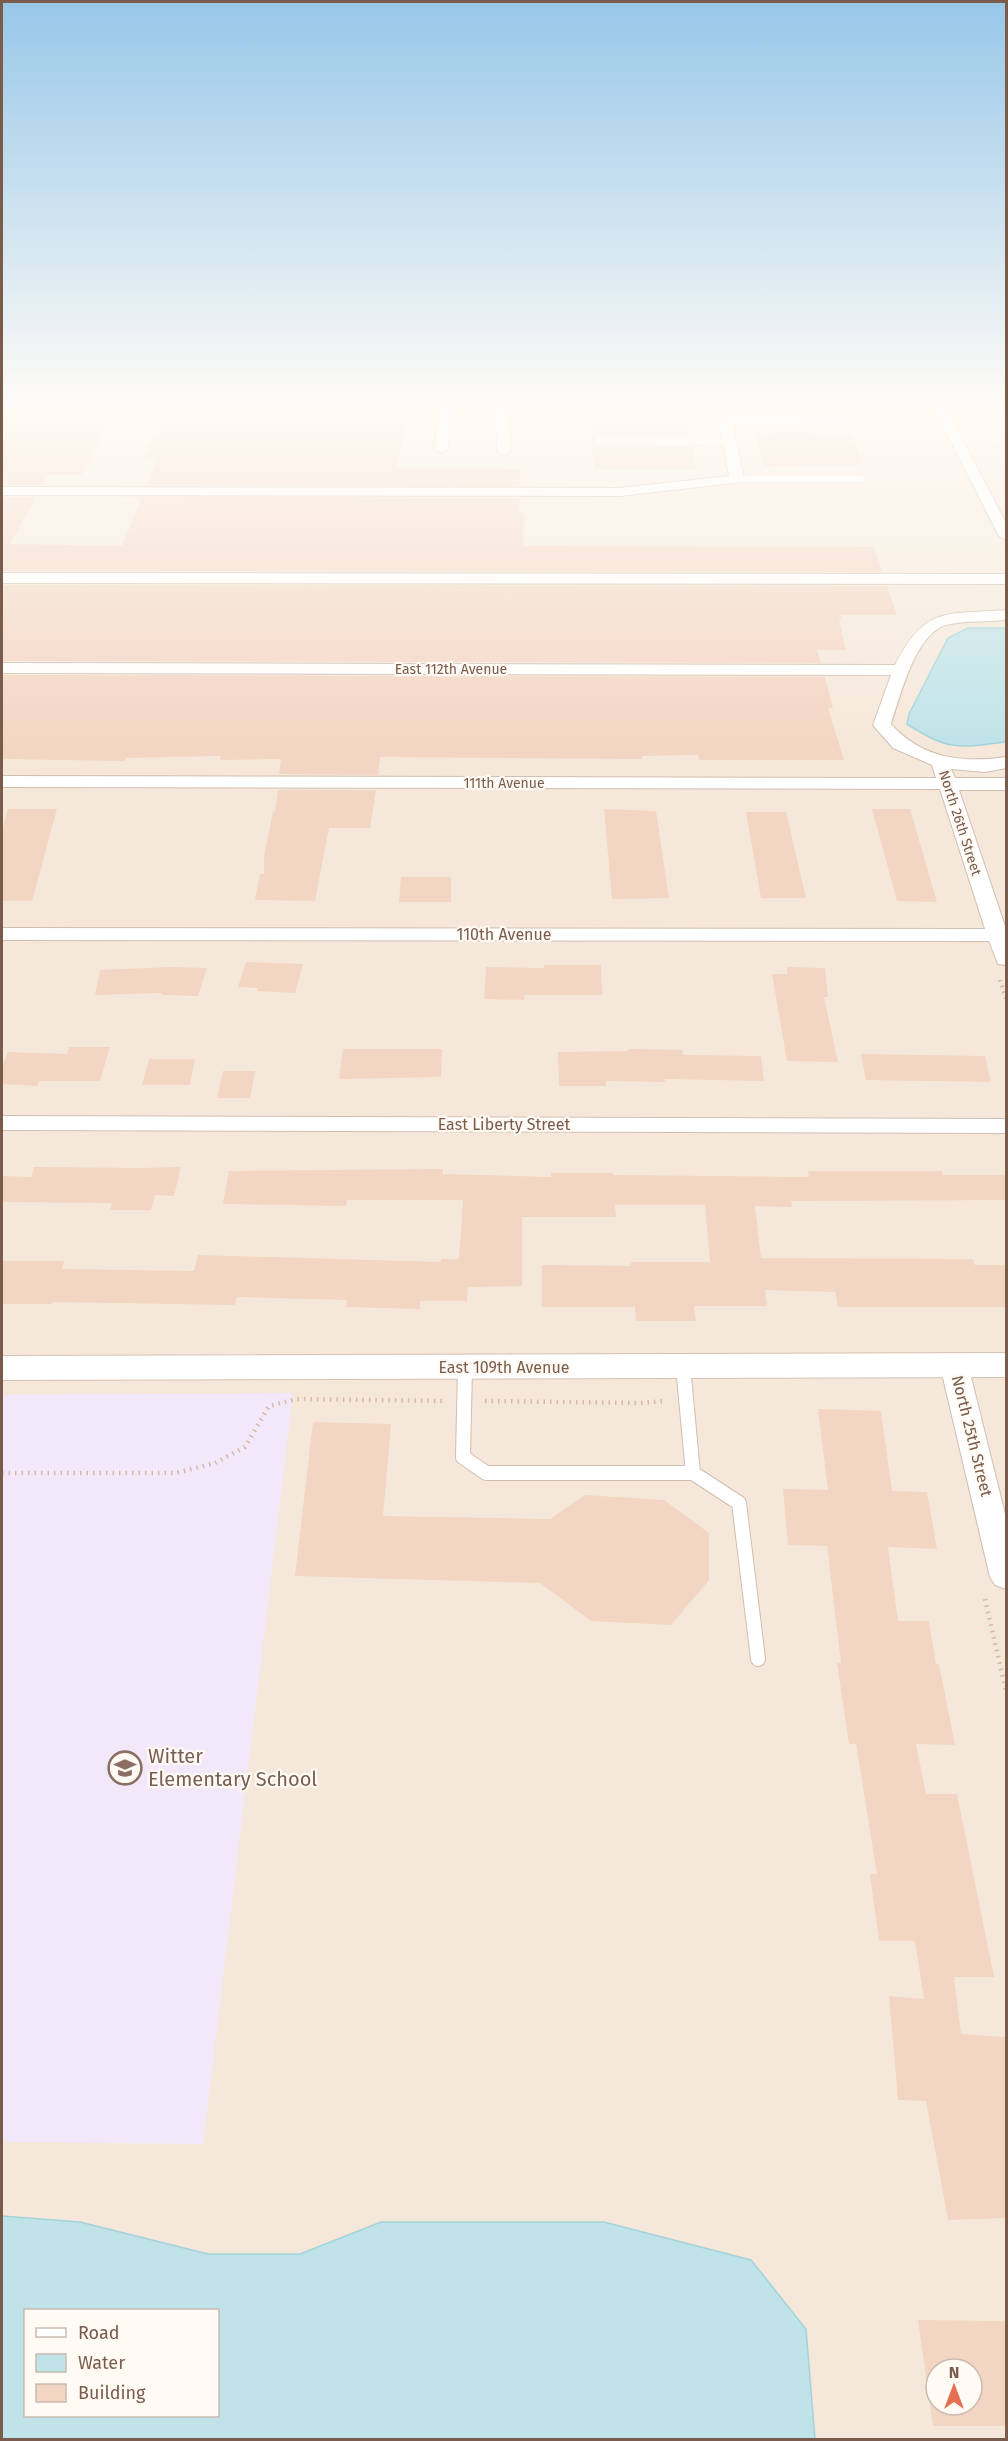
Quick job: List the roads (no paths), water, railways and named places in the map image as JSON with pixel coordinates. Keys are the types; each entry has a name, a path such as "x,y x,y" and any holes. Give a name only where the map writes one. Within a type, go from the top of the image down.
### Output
{"street":[{"path":"996,517 1006,536"},
{"path":"2,578 1006,579"},
{"path":"988,579 1003,604"},
{"name":"North 26th Street","path":"1003,604 938,622 920,636 901,670 882,725 898,744 940,762 1002,935 1006,959"},
{"name":"East 112th Avenue","path":"2,668 901,670"},
{"path":"940,762 985,766 1006,762"},
{"name":"111th Avenue","path":"2,782 1006,783"},
{"name":"110th Avenue","path":"2,934 1002,935"},
{"name":"East Liberty Street","path":"2,1123 1006,1126"},
{"name":"East 109th Avenue","path":"2,1368 465,1384 684,1382 954,1365 1006,1365"},
{"name":"North 25th Street","path":"954,1365 995,1583"}],"lane":[{"path":"684,1382 693,1473"},
{"path":"465,1384 464,1457 486,1473 693,1473 739,1503 758,1659"}],"water":[{"path":"968,628 1006,628 1006,742 976,746 954,745 933,739 907,724 909,714 948,638"},
{"path":"2,2216 80,2222 208,2254 300,2254 381,2222 604,2222 751,2260 806,2329 815,2439 2,2439"}],"place":[{"name":"Witter Elementary School","path":"125,1768"}]}
